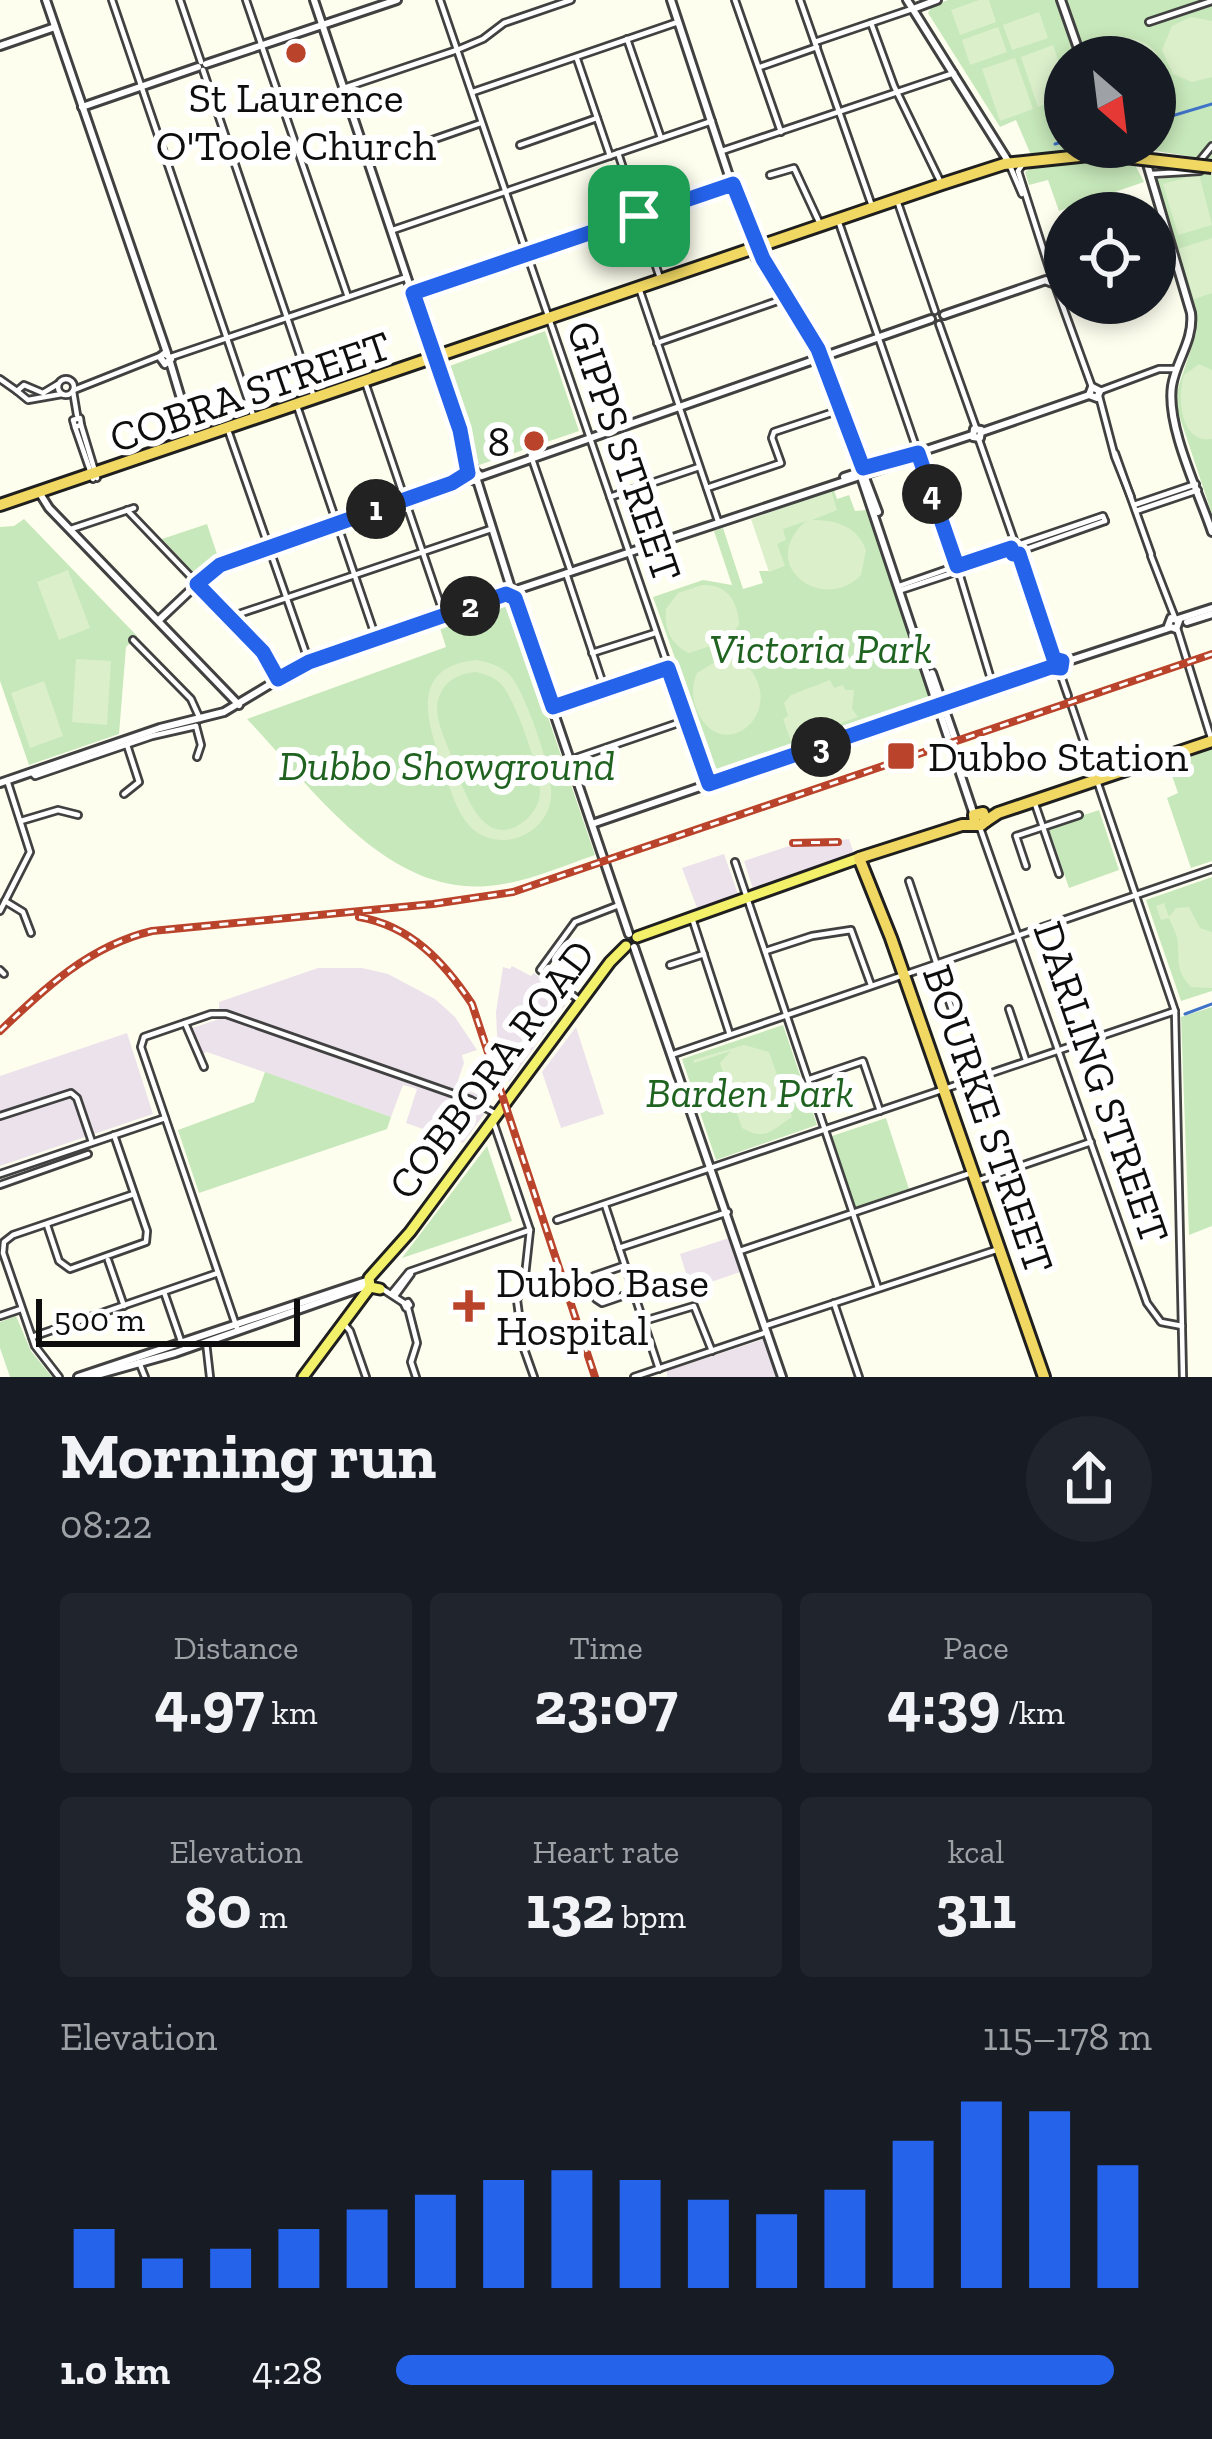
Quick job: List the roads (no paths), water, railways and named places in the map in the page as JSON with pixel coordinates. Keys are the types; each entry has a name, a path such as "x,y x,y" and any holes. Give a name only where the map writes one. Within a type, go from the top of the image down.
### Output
{"highway":[{"path":"1010,164 1099,154 1212,170"},
{"name":"COBRA STREET","path":"943,186 1010,164"},
{"name":"COBRA STREET","path":"0,508 1010,164"},
{"name":"COBRA STREET","path":"839,222 894,204"},
{"path":"863,859 1212,741"},
{"name":"BOURKE STREET","path":"863,859 1044,1377"}],"main road":[{"path":"632,941 863,859"},
{"name":"COBBORA ROAD","path":"343,1323 381,1286 410,1232 581,1001 632,941"},
{"name":"COBBORA ROAD","path":"307,1374 357,1304 381,1286"}],"street":[{"path":"46,0 165,359 201,438"},
{"path":"112,0 258,420"},
{"path":"180,0 315,400"},
{"path":"246,0 348,297"},
{"path":"314,0 782,1377"},
{"path":"82,107 398,0"},
{"name":"GIPPS STREET","path":"440,0 709,784"},
{"path":"344,88 457,50 504,23 571,0"},
{"name":"DARLING STREET","path":"670,0 756,250 821,357 1147,1303 1161,1322 1182,1326"},
{"path":"735,0 781,132"},
{"path":"800,0 873,208"},
{"path":"908,0 1010,164 1044,248"},
{"path":"759,67 937,0"},
{"path":"1060,0 1073,36"},
{"path":"1149,22 1212,1"},
{"path":"471,92 678,22"},
{"path":"871,23 897,93 943,186"},
{"path":"0,46 55,26"},
{"path":"627,39 661,138"},
{"path":"576,56 662,282"},
{"path":"722,152 953,73"},
{"path":"520,145 597,118"},
{"path":"392,230 712,121"},
{"path":"368,162 482,123"},
{"path":"990,169 1003,158 1000,146"},
{"path":"1189,171 1212,146"},
{"path":"1024,195 1018,169 1031,160"},
{"path":"770,175 794,168 821,227"},
{"path":"1147,168 1154,192"},
{"path":"1149,174 1212,170"},
{"path":"413,293 733,184"},
{"path":"894,204 1068,696"},
{"path":"839,222 994,686"},
{"path":"1176,267 1192,319 1175,374 1174,417 1212,532"},
{"path":"0,379 28,400 63,394 407,277"},
{"path":"159,620 214,568 268,547 1044,281"},
{"path":"640,290 718,521"},
{"path":"657,343 786,298"},
{"path":"1071,324 1212,741"},
{"path":"0,911 30,852 3,782 197,722 239,705 309,662 376,638 1150,374 1175,374"},
{"path":"16,392 24,386 43,393 65,379 100,380"},
{"path":"72,381 77,422 94,475"},
{"path":"58,384 77,422"},
{"path":"366,384 444,615"},
{"path":"290,410 304,427"},
{"path":"290,410 304,427 376,638"},
{"path":"707,488 781,463 774,432 840,410"},
{"path":"63,427 91,418"},
{"path":"232,429 309,662"},
{"path":"531,456 604,690"},
{"path":"610,497 699,466"},
{"path":"1135,508 1197,487"},
{"path":"40,495 239,705"},
{"path":"71,529 130,509 263,652 278,679"},
{"path":"901,588 1106,518 1017,549"},
{"path":"230,617 491,529"},
{"path":"592,824 1212,611"},
{"path":"592,653 656,632"},
{"path":"133,640 191,699 202,745 197,757"},
{"path":"553,707 668,668"},
{"path":"1072,707 1174,1012 1183,1377"},
{"path":"570,760 686,720"},
{"path":"124,794 139,782 126,742"},
{"path":"1034,801 1059,874"},
{"path":"21,821 58,810 78,815"},
{"path":"1026,866 1016,836 1079,815"},
{"path":"735,862 878,1288"},
{"path":"671,1054 1212,869"},
{"path":"909,881 954,1016"},
{"path":"5,901 23,912 31,933"},
{"path":"581,1001 540,970 575,922 619,904"},
{"path":"692,918 730,1034"},
{"path":"766,951 851,930 871,986"},
{"path":"670,965 704,954"},
{"path":"1009,1009 1026,1062"},
{"path":"557,1220 1174,1012"},
{"path":"236,1327 142,1040 226,1014 471,1100 496,1118 530,1230 518,1300 523,1346 534,1377"},
{"path":"185,1023 204,1067"},
{"path":"810,1079 863,1061 880,1111"},
{"path":"0,1116 71,1093 92,1142"},
{"path":"0,1174 165,1118"},
{"path":"46,1224 66,1268 146,1242 147,1231 115,1135"},
{"path":"740,1251 1091,1142"},
{"path":"0,1186 88,1154"},
{"path":"29,1164 33,1174"},
{"path":"59,1377 38,1352 2,1247 8,1238 134,1194"},
{"path":"605,1205 663,1377"},
{"path":"620,1248 728,1212"},
{"path":"90,1377 181,1341 381,1286 530,1230"},
{"path":"634,1377 834,1303 999,1249"},
{"path":"107,1258 124,1306"},
{"path":"625,1265 594,1276 592,1288 602,1303 634,1292"},
{"path":"32,1337 218,1274"},
{"path":"78,1377 381,1286"},
{"path":"381,1286 406,1306 417,1343 411,1361 416,1377"},
{"path":"164,1292 181,1341"},
{"path":"345,1294 354,1294 357,1304"},
{"path":"834,1303 859,1377"},
{"path":"644,1321 694,1306 712,1351"},
{"path":"0,1316 22,1309"},
{"path":"343,1323 365,1377"},
{"path":"206,1342 210,1377"},
{"path":"138,1359 145,1377"}],"waterway":[{"path":"1176,115 1212,104"},
{"path":"1185,1014 1212,1004"}],"railway":[{"path":"0,1031 69,971 129,938 152,931 513,892 1212,654"},
{"path":"793,843 838,842"},
{"path":"359,917 410,937 450,974 472,1004 595,1377"}],"place":[{"name":"St Laurence O'Toole Church","path":"296,53"},
{"name":"8","path":"534,441"},
{"name":"Dubbo Station","path":"901,756"},
{"name":"Dubbo Base Hospital","path":"469,1306"}],"park label":[{"name":"Victoria Park","path":"821,648"},
{"name":"Dubbo Showground","path":"447,765"},
{"name":"Barden Park","path":"750,1092"}]}
